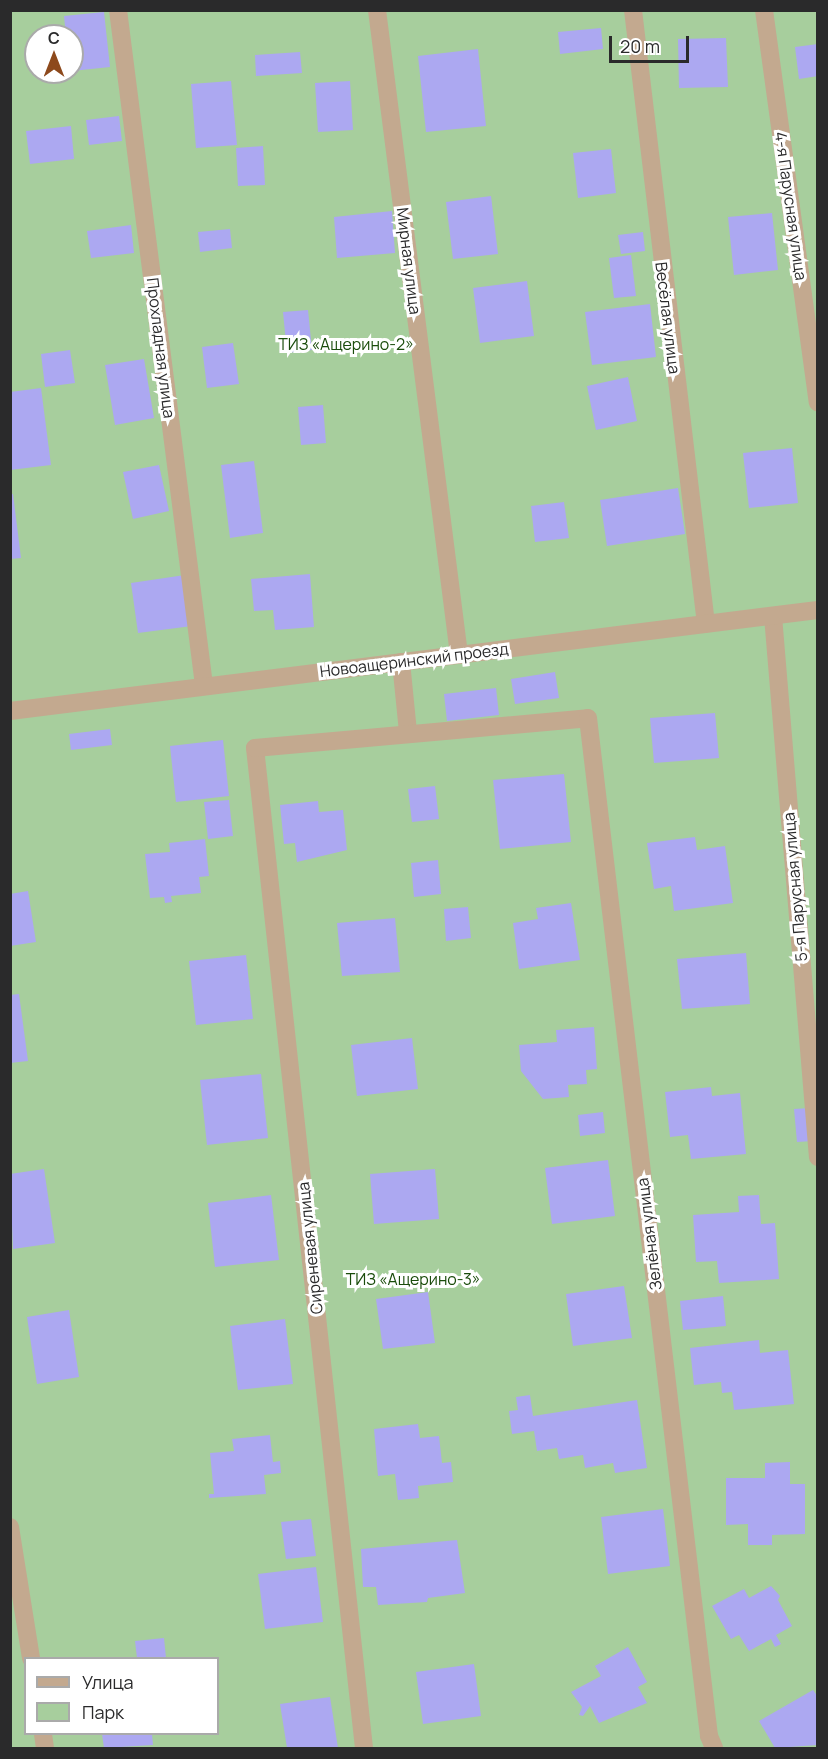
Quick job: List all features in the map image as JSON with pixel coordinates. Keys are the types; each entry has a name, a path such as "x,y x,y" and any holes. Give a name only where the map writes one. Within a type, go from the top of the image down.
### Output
{"street":[{"name":"Прохладная улица","path":"118,10 204,685"},
{"name":"Мирная улица","path":"377,10 459,655"},
{"name":"Весёлая улица","path":"633,10 706,624"},
{"name":"4-я Парусная улица","path":"764,10 818,402"},
{"name":"Новоащеринский проезд","path":"10,711 818,610"},
{"name":"5-я Парусная улица","path":"773,616 818,1157"},
{"path":"401,662 408,732"},
{"name":"Зелёная улица","path":"408,732 588,718 709,1736 714,1749"},
{"name":"Сиреневая улица","path":"364,1749 255,748 408,732"},
{"path":"10,1527 31,1657"}],"green space":[{"name":"ТИЗ «Ащерино-3»","path":"11,11 817,11 817,1748 11,1748"}],"building":[{"path":"104,12 110,67 84,70 84,24 65,24 64,16"},
{"path":"601,28 603,49 560,54 558,32"},
{"path":"726,38 728,87 679,88 678,39"},
{"path":"818,44 818,76 799,79 795,47"},
{"path":"478,49 486,126 426,132 418,56"},
{"path":"300,52 302,73 256,76 255,55"},
{"path":"231,81 237,145 196,148 191,84"},
{"path":"350,81 353,130 318,132 315,83"},
{"path":"119,116 122,141 89,145 86,120"},
{"path":"71,126 74,159 30,164 26,131"},
{"path":"263,146 265,185 238,186 236,148"},
{"path":"611,149 616,193 578,198 573,153"},
{"path":"491,196 498,254 453,259 446,202"},
{"path":"392,211 395,253 337,258 334,217"},
{"path":"772,213 778,270 734,275 728,217"},
{"path":"131,225 134,253 91,258 87,231"},
{"path":"230,229 232,248 200,252 198,232"},
{"path":"643,232 645,251 621,254 618,235"},
{"path":"631,255 636,296 614,298 609,258"},
{"path":"527,281 534,336 480,343 473,288"},
{"path":"650,304 656,357 592,365 585,312"},
{"path":"308,310 312,350 287,353 283,312"},
{"path":"233,343 239,384 207,388 202,347"},
{"path":"70,350 75,383 45,387 41,354"},
{"path":"144,359 154,418 115,425 105,365"},
{"path":"628,377 637,421 596,430 587,386"},
{"path":"41,388 51,465 10,470 10,392"},
{"path":"323,405 326,443 301,445 298,407"},
{"path":"792,448 798,503 749,508 743,453"},
{"path":"254,461 263,533 230,538 221,465"},
{"path":"159,465 169,511 133,519 123,472"},
{"path":"678,488 685,534 607,546 600,500"},
{"path":"13,494 21,558 10,559 10,495"},
{"path":"564,502 569,538 535,542 531,506"},
{"path":"310,574 314,627 275,630 273,610 254,611 251,579"},
{"path":"185,575 192,626 138,633 131,583"},
{"path":"555,672 559,698 515,704 511,679"},
{"path":"496,688 499,715 447,721 444,694"},
{"path":"715,713 719,758 654,763 650,718"},
{"path":"110,729 112,745 71,750 69,734"},
{"path":"223,740 229,796 176,802 170,746"},
{"path":"564,774 571,842 500,849 493,780"},
{"path":"435,786 439,819 412,822 408,789"},
{"path":"229,800 233,836 208,839 204,802"},
{"path":"318,801 319,812 343,810 347,850 297,862 295,843 284,844 280,805"},
{"path":"695,837 697,850 725,846 733,903 674,911 671,886 654,889 647,843"},
{"path":"205,839 209,876 199,877 201,893 171,896 172,902 165,903 164,897 150,898 145,854 170,852 169,843"},
{"path":"438,860 441,894 414,897 411,863"},
{"path":"28,891 36,942 10,946 10,894"},
{"path":"571,903 580,960 519,969 513,923 538,919 536,908"},
{"path":"468,907 471,938 446,941 444,909"},
{"path":"395,918 400,972 342,976 337,923"},
{"path":"746,953 750,1004 682,1009 677,959"},
{"path":"246,955 253,1019 196,1025 189,961"},
{"path":"19,994 28,1061 10,1063 10,995"},
{"path":"594,1027 597,1069 586,1070 587,1084 568,1085 569,1097 543,1099 521,1071 519,1045 557,1042 556,1030"},
{"path":"412,1038 418,1089 357,1096 351,1045"},
{"path":"261,1074 268,1138 207,1145 200,1080"},
{"path":"711,1087 712,1096 740,1093 746,1154 691,1159 688,1135 670,1137 665,1092"},
{"path":"810,1108 813,1141 797,1142 794,1109"},
{"path":"603,1112 605,1133 580,1136 578,1115"},
{"path":"608,1160 615,1216 552,1224 545,1168"},
{"path":"44,1169 55,1243 13,1249 10,1174"},
{"path":"435,1169 439,1219 374,1224 370,1174"},
{"path":"271,1195 279,1260 215,1267 208,1203"},
{"path":"759,1195 761,1224 775,1223 779,1279 719,1283 717,1261 696,1262 693,1215 739,1212 738,1196"},
{"path":"624,1286 632,1338 573,1346 566,1294"},
{"path":"428,1292 435,1343 383,1349 376,1299"},
{"path":"723,1296 726,1326 683,1330 680,1301"},
{"path":"69,1310 79,1377 37,1384 27,1317"},
{"path":"285,1319 293,1384 238,1390 230,1326"},
{"path":"759,1340 760,1353 788,1350 794,1404 734,1410 732,1392 722,1393 721,1382 694,1385 690,1348"},
{"path":"530,1395 533,1416 637,1400 647,1468 615,1473 613,1463 585,1468 583,1455 559,1459 557,1448 537,1451 534,1431 512,1434 509,1411 518,1410 516,1397"},
{"path":"418,1424 420,1438 439,1436 442,1463 451,1462 453,1482 418,1486 419,1498 398,1500 395,1474 378,1476 374,1429"},
{"path":"270,1435 273,1462 280,1461 281,1473 264,1475 266,1494 209,1498 209,1494 214,1494 210,1453 234,1451 232,1439"},
{"path":"790,1462 790,1484 805,1484 805,1534 772,1535 772,1545 748,1545 748,1524 726,1525 726,1478 765,1478 765,1463"},
{"path":"663,1509 670,1566 608,1574 601,1517"},
{"path":"311,1519 316,1556 286,1559 281,1522"},
{"path":"457,1540 465,1593 428,1598 427,1602 378,1605 376,1587 363,1587 361,1549"},
{"path":"316,1567 323,1622 265,1629 258,1574"},
{"path":"771,1586 780,1596 778,1600 792,1626 776,1635 781,1644 775,1647 771,1639 749,1651 739,1635 731,1639 712,1606 744,1589 749,1598"},
{"path":"164,1638 166,1657 137,1657 135,1641"},
{"path":"628,1647 647,1682 638,1687 647,1703 599,1723 590,1706 583,1716 579,1715 582,1707 571,1692 601,1676 595,1666"},
{"path":"474,1664 481,1716 423,1724 416,1672"},
{"path":"813,1690 818,1697 818,1745 775,1748 759,1721"},
{"path":"330,1697 338,1748 287,1748 280,1704"},
{"path":"102,1735 152,1735 153,1745 104,1748"}],"park label":[{"name":"ТИЗ «Ащерино-2»","path":"346,344"}]}
